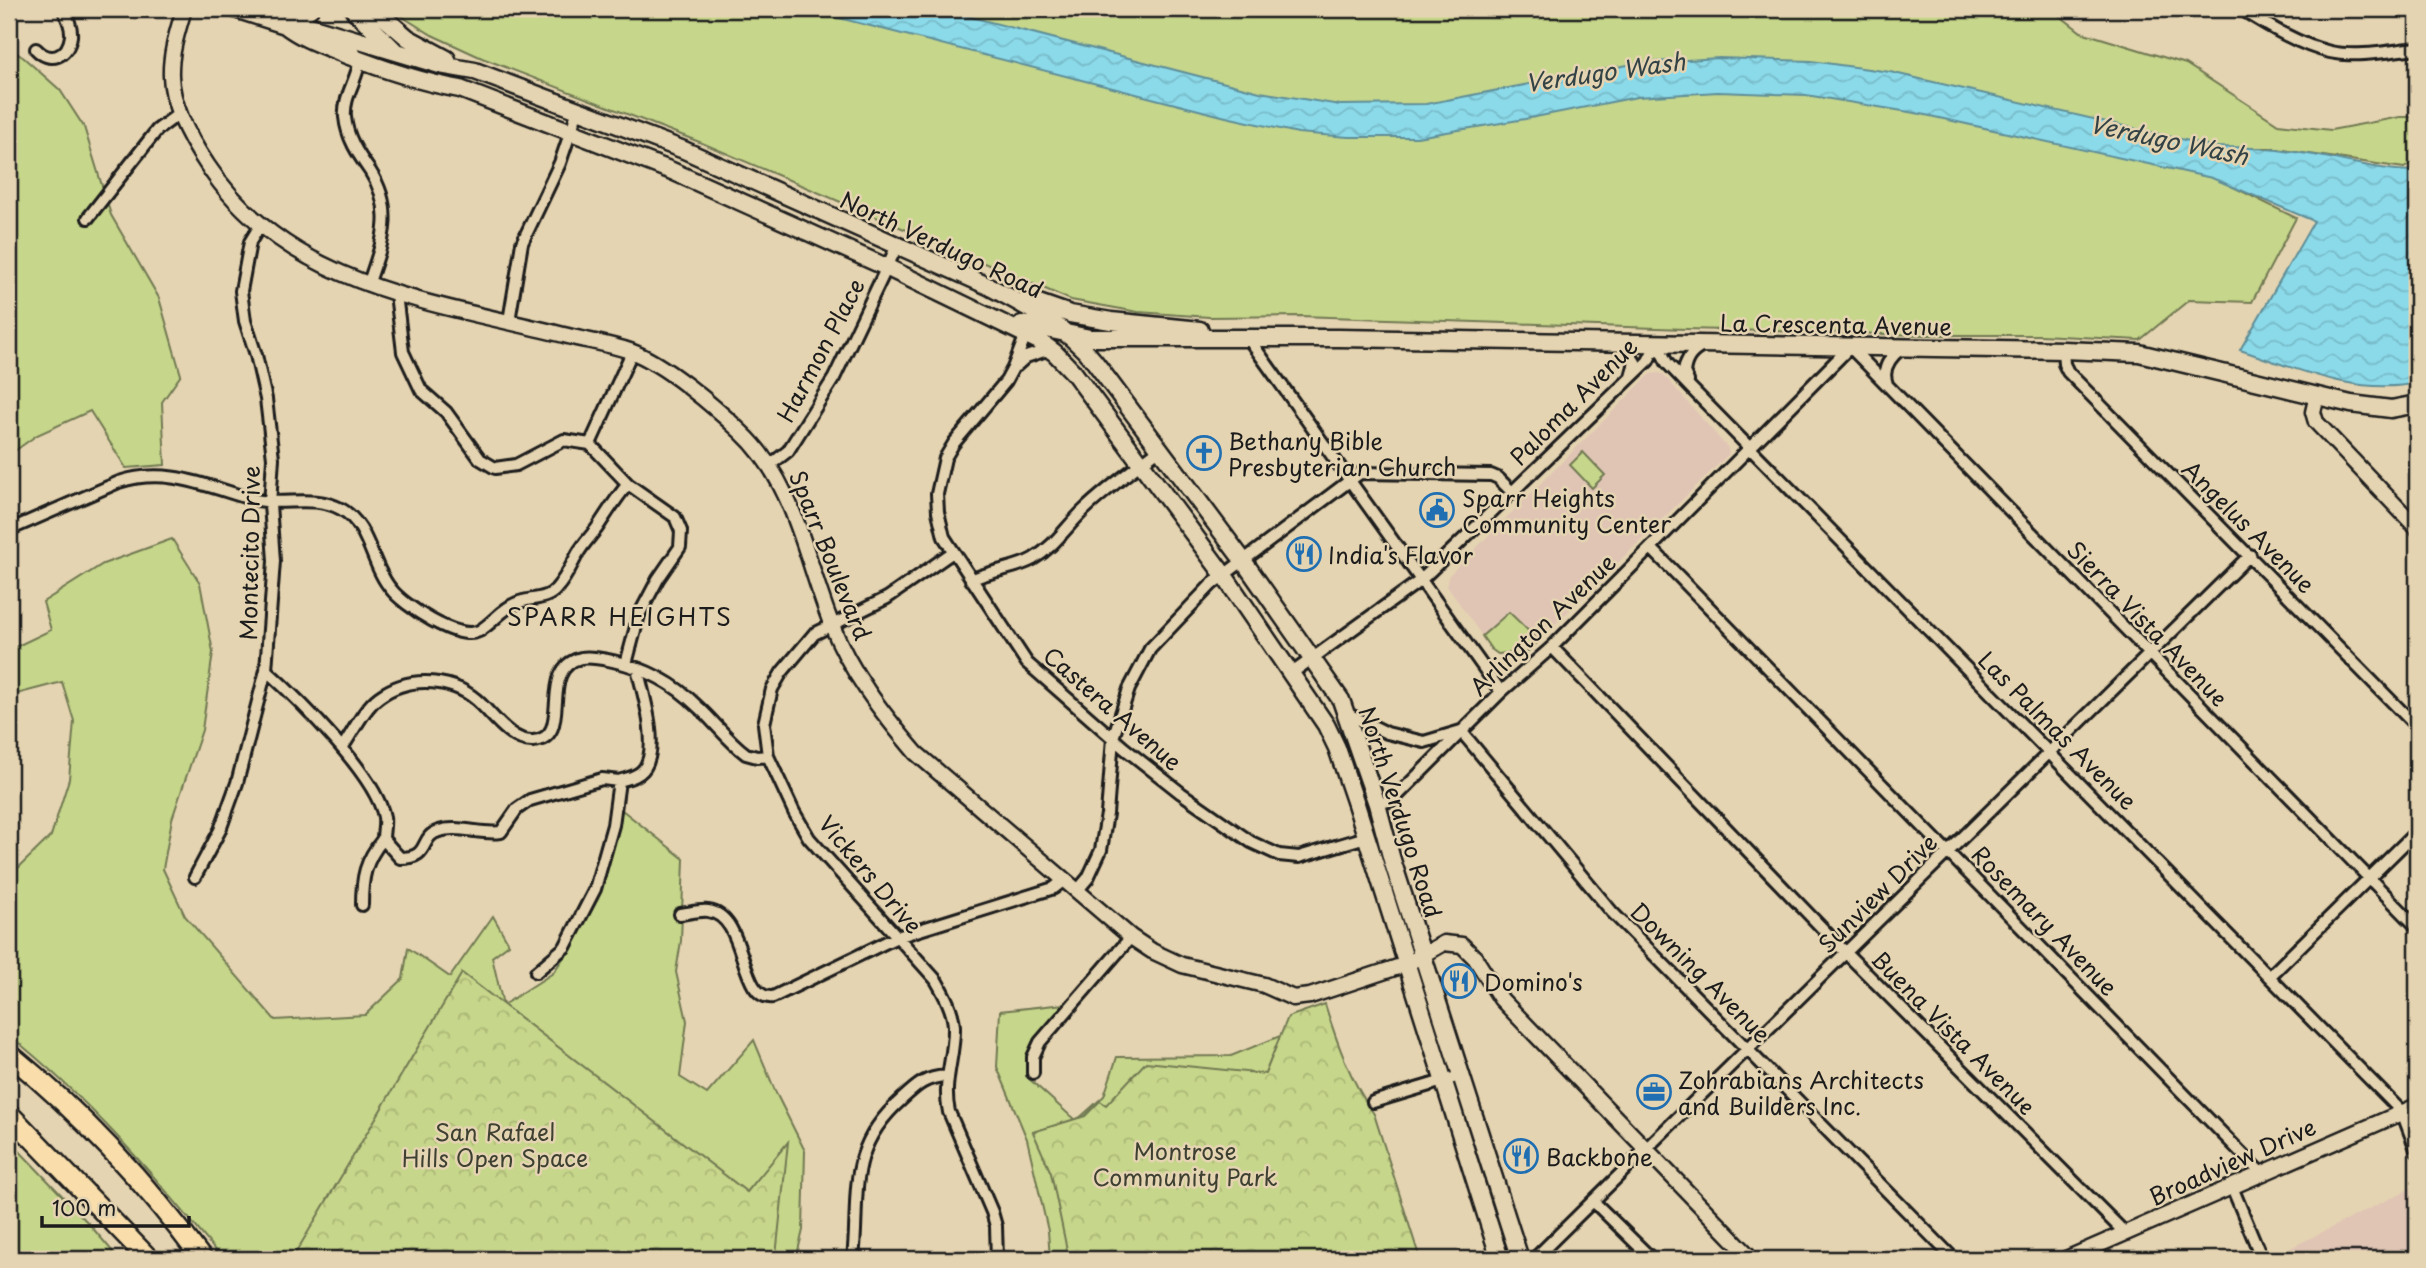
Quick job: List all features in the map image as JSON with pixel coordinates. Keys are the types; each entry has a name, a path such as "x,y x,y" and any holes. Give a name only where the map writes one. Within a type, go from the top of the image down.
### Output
{"highway":[{"path":"9,1054 85,1124 155,1201 201,1259"},
{"path":"9,1114 149,1259"}],"main road":[{"name":"North Verdugo Road","path":"235,9 285,25 300,37 360,60 427,83 460,89 672,171 886,267 1026,334 1050,349 1074,373 1223,574 1326,725 1337,748 1500,1259"},
{"path":"285,25 310,9"},
{"path":"353,9 394,50 460,89"},
{"path":"374,9 408,38 435,54 475,71"},
{"name":"North Verdugo Road","path":"285,25 303,24 440,65 475,71 684,150 988,286 1027,306 1070,334 1094,361 1242,559 1341,700 1377,804 1521,1259"},
{"name":"La Crescenta Avenue","path":"988,286 1070,314 1248,338"},
{"name":"La Crescenta Avenue","path":"973,310 1040,329 1090,338 1706,344 2063,350 2139,354 2351,404 2391,409 2417,404"}],"street":[{"path":"36,49 45,57 52,58 60,56 66,49 71,35 63,9"},
{"name":"Sparr Boulevard","path":"184,9 173,55 172,86 180,113 200,153 236,204 314,260 368,285 632,352 676,378 718,411 744,434 770,465 786,495 799,529 831,625 856,675 887,719 916,753 1131,937 1152,951 1182,965 1264,985 1293,998 1310,996 1407,964"},
{"path":"2241,9 2308,45 2331,52 2357,54 2417,48"},
{"path":"328,32 349,45 360,60 345,103 346,125 351,142 381,192 386,217 368,285"},
{"path":"509,321 522,243 560,163 578,110"},
{"path":"88,218 157,130 180,113"},
{"name":"Montecito Drive","path":"195,877 220,830 237,783 266,670 274,561 270,504 273,458 270,427 258,366 245,321 242,291 250,242 261,224"},
{"name":"Harmon Place","path":"770,465 788,451 834,378 897,246"},
{"path":"383,839 400,858 411,858 421,853 429,838 438,831 490,834 501,832 517,809 530,800 602,779 619,781 637,775 649,760 651,744 631,666 639,615 658,579 677,554 681,541 679,526 673,514 628,484 590,444 564,440 516,465 495,468 480,458 446,412 421,390 403,352 396,294"},
{"name":"Castera Avenue","path":"1026,334 1013,368 995,396 954,443 946,458 937,494 944,537 1027,663 1181,793 1251,842 1279,855 1299,856 1366,837"},
{"path":"1248,338 1501,692"},
{"path":"1622,343 1635,362 1631,377"},
{"name":"Paloma Avenue","path":"1292,673 1421,580 1648,361 1657,344"},
{"name":"Las Palmas Avenue","path":"1657,344 1661,354 1690,387 2402,1112 2417,1152"},
{"path":"1690,387 1684,372 1685,365 1694,351 1706,344"},
{"path":"1816,347 1825,366 1821,376"},
{"name":"Arlington Avenue","path":"1377,804 1393,800 1501,692 1552,648 1850,347"},
{"name":"Sierra Vista Avenue","path":"1850,347 2417,927"},
{"path":"1889,387 1885,380 1886,366 1902,348"},
{"name":"Castera Avenue","path":"1013,368 1026,357 1050,349"},
{"name":"Angelus Avenue","path":"2063,350 2064,364 2068,372 2417,727"},
{"path":"590,444 632,352"},
{"path":"2317,395 2313,412 2316,422 2417,528"},
{"path":"971,580 982,574 1011,569 1033,559 1050,547 1081,512 1160,449"},
{"path":"1077,891 1088,878 1101,850 1107,814 1113,738 1129,689 1150,649 1223,574 1363,472 1484,475 1498,478 1512,492"},
{"path":"9,530 138,476 174,477 270,504 318,501 342,509 358,524 378,568 393,592 414,610 449,628 473,633 508,607 554,592 567,577 579,551 628,484"},
{"name":"Rosemary Avenue","path":"1651,548 2261,1172"},
{"name":"Vickers Drive","path":"953,552 887,598 814,634 782,672 772,690 765,724 768,756 809,838 936,980 946,998 954,1022 946,1098 949,1112 994,1219 997,1259"},
{"name":"Sunview Drive","path":"1534,1259 2250,555"},
{"name":"Buena Vista Avenue","path":"1552,648 1846,953 2124,1233"},
{"path":"342,748 377,698 394,688 414,683 451,685 466,692 480,702 506,729 522,739 534,741 546,736 553,727 556,715 556,685 562,673 571,663 583,658 631,666 666,682 684,694 746,754 768,756"},
{"path":"266,670 299,700 342,748 373,792 384,818 383,839 372,853 362,880 362,905"},
{"path":"1346,713 1387,733 1424,742 1461,731"},
{"name":"Downing Avenue","path":"1461,731 1612,912 1954,1259"},
{"path":"536,972 565,947 595,889 613,825 619,781"},
{"path":"2270,976 2417,831"},
{"path":"680,914 707,911 722,916 728,923 757,992 761,996 774,997 897,937 1054,888 1064,880"},
{"path":"1033,1073 1033,1057 1041,1042 1131,937"},
{"path":"1407,964 1444,943 1462,945 1470,951 1502,999 1752,1259"},
{"path":"1373,1102 1463,1075"},
{"path":"853,1259 856,1177 865,1148 884,1117 897,1102 931,1077 947,1076"},
{"name":"Broadview Drive","path":"2066,1259 2417,1106"},
{"path":"2231,1187 2262,1259"},
{"path":"1593,1201 1652,1259"}],"shaded area":[{"path":"1650,374 1663,374 1728,448 1729,454 1528,651 1517,658 1501,657 1491,649 1447,586 1448,576"},
{"path":"2417,1185 2417,1259 2268,1259"}],"green space":[{"path":"393,9 2051,9 2081,32 2186,64 2278,124 2331,130 2400,117 2417,117 2417,160 2404,168 2270,148 2223,148 2215,178 2296,218 2252,302 2189,300 2140,340 2040,335 1686,329 1300,316 1209,317 1138,312 1071,300 702,143 482,58 432,35"},
{"path":"9,48 60,90 84,127 111,215 159,298 181,375 162,402 165,465 126,468 90,411 37,435 9,455"},
{"path":"1583,452 1605,475 1592,488 1570,465"},
{"path":"172,539 200,583 213,652 202,730 172,819 163,869 185,916 275,1020 365,1015 403,979 408,948 450,977 493,916 509,944 492,957 503,1005 553,973 577,938 602,888 622,810 684,859 681,941 676,972 687,1021 680,1077 707,1094 754,1040 776,1093 805,1151 803,1230 796,1259 222,1259 122,1141 67,1086 9,1035 9,877 51,836 69,779 74,721 62,682 9,696 9,650 51,630 43,602 103,564"},
{"path":"1509,612 1539,641 1528,651 1498,654 1482,636"},
{"name":"San Rafael Hills Open Space","path":"462,973 747,1192 788,1142 776,1256 772,1259 292,1259"},
{"path":"1064,1004 1034,1045 1026,1076 1076,1121 1104,1096 1117,1057 1231,1056 1280,1036 1261,1084 1094,1259 1050,1259 1048,1231 1027,1139 997,1067 1000,1011"},
{"name":"Montrose Community Park","path":"1325,1004 1345,1061 1374,1114 1420,1259 1064,1259 1067,1250 1051,1173 1033,1132 1085,1116 1100,1101 1106,1105 1146,1062 1265,1074 1288,1017"},
{"path":"9,1140 90,1225 119,1259 9,1259"}],"water":[{"name":"Verdugo Wash","path":"804,9 940,9 1260,92 1340,105 1426,104 1638,63 1719,58 1811,61 1890,72 2215,147 2289,151 2378,168 2417,171 2417,383 2372,386 2349,383 2305,372 2240,350 2314,221 2212,178 1921,114 1806,95 1718,92 1637,97 1417,137 1348,137 1298,133"}],"place":[{"name":"Bethany Bible Presbyterian Church","path":"1204,453"},
{"name":"Sparr Heights Community Center","path":"1437,510"},
{"name":"India's Flavor","path":"1304,554"},
{"name":"Domino's","path":"1459,981"},
{"name":"Zohrabians Architects and Builders Inc.","path":"1654,1092"},
{"name":"Backbone","path":"1521,1156"}],"district":[{"name":"SPARR HEIGHTS","path":"620,616"}]}
